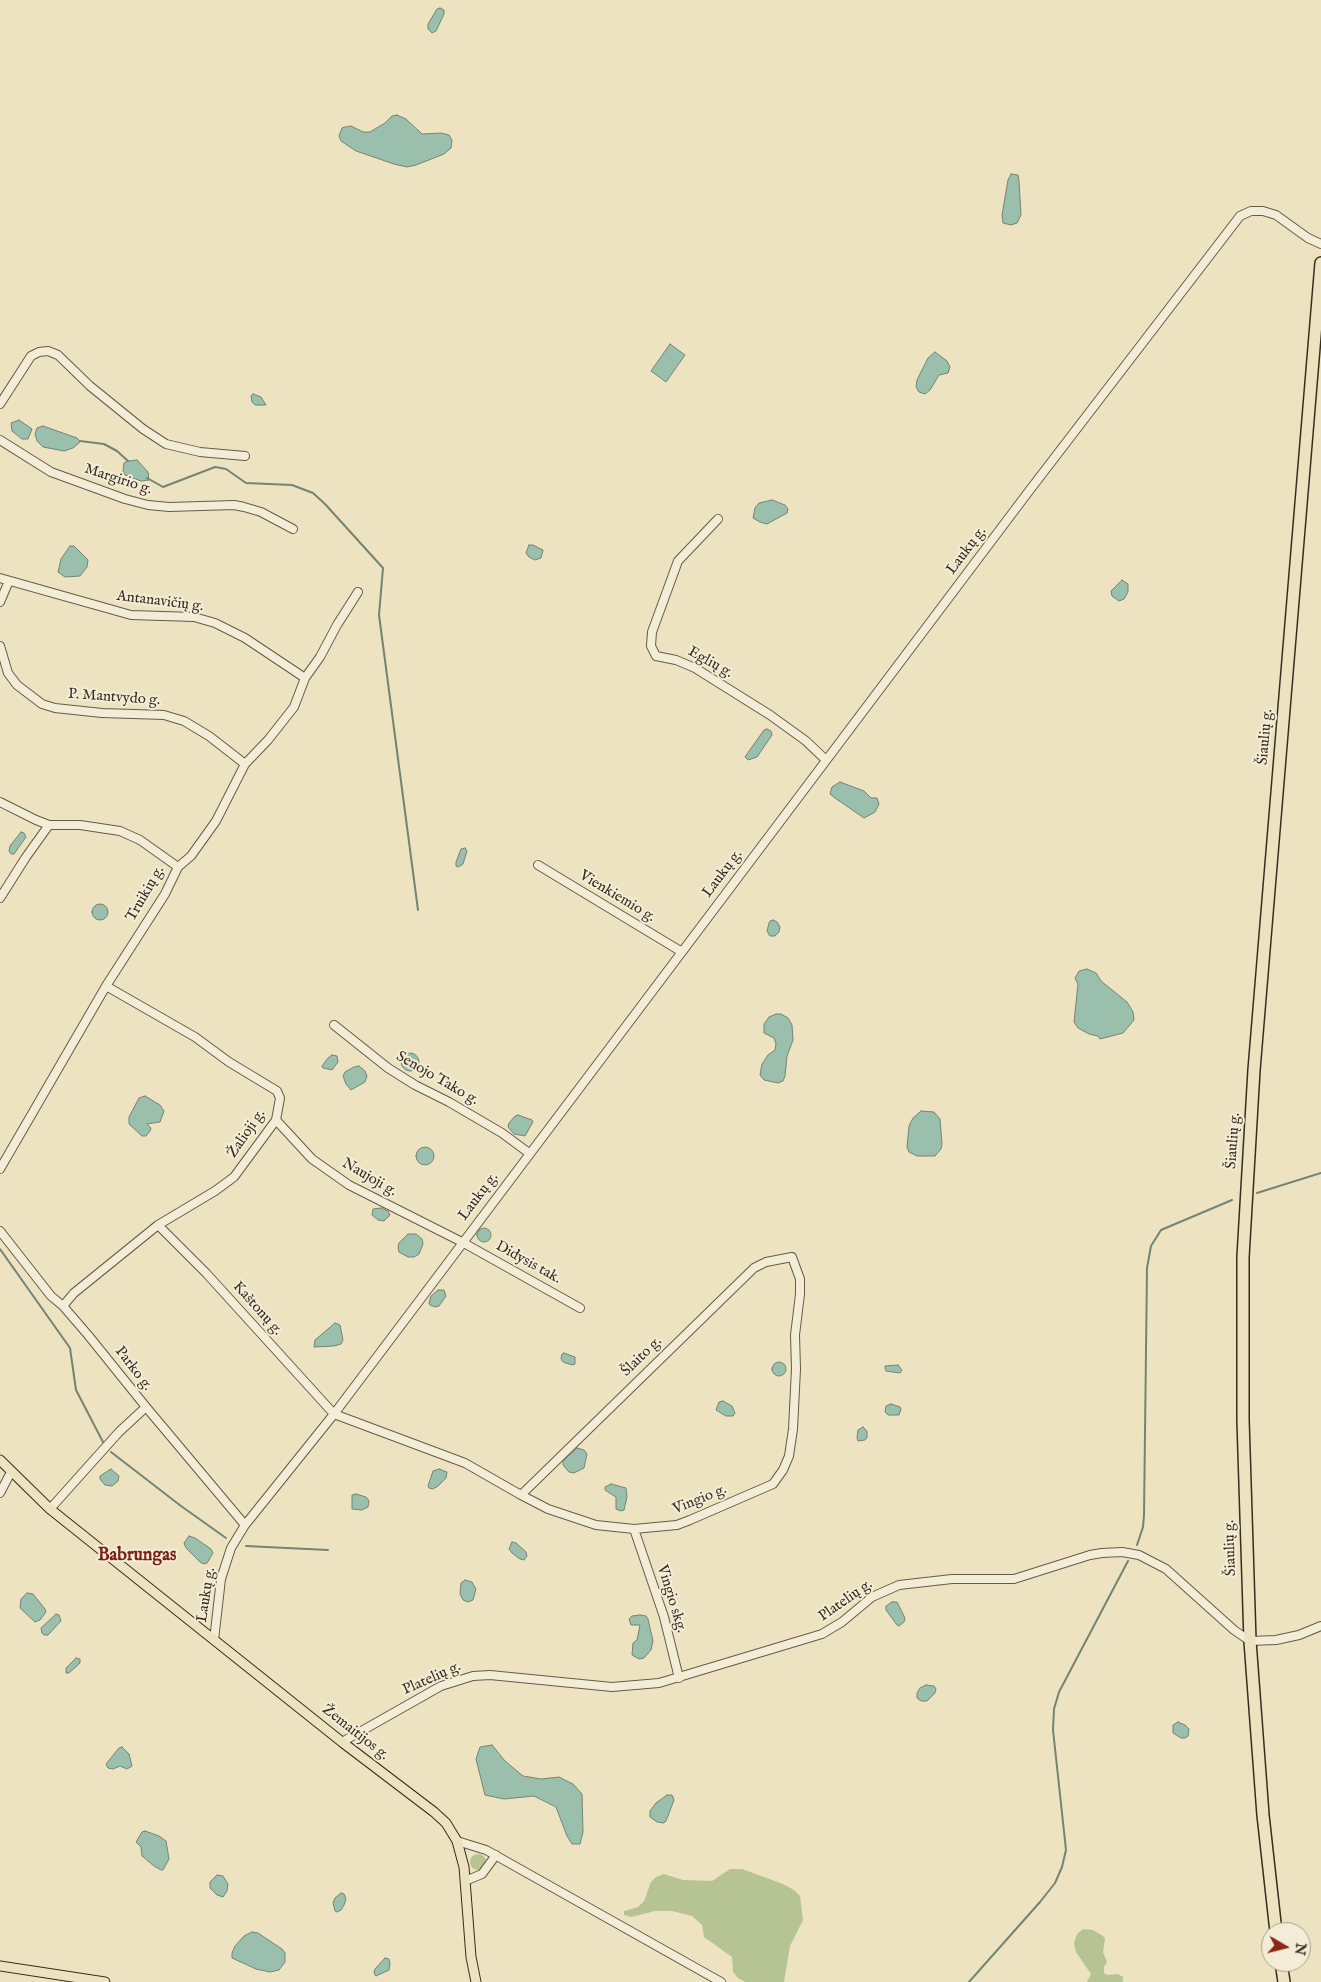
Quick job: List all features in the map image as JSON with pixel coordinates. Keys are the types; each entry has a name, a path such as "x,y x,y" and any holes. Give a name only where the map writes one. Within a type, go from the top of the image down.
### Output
{"highway":[{"name":"Šiaulių g.","path":"1275,1922 1263,1815 1250,1641 1242,1411 1242,1320 1247,1179 1254,1070 1317,354 1321,263"}],"main road":[{"name":"Žemaitijos g.","path":"0,1460 50,1509 342,1742 434,1812 446,1823 457,1841"},
{"path":"457,1841 465,1881 471,1982"},
{"path":"471,1957 476,1982"},
{"path":"0,1966 105,1982"}],"street":[{"name":"Laukų g.","path":"214,1640 221,1578 231,1548 245,1525 334,1414 1034,484 1240,216 1251,211 1263,211 1276,215 1308,238 1321,244"},
{"path":"0,404 31,356 39,352 48,351 58,355 90,386 143,429 166,444 200,452 245,456"},
{"name":"Margirio g.","path":"0,440 52,472 148,506 169,508 234,505 261,512 293,529"},
{"name":"Eglių g.","path":"718,519 678,561 652,632 651,646 656,656 676,660 695,668 770,715 806,741 826,760"},
{"name":"Antanavičių g.","path":"0,578 131,615 194,617 215,623 245,638 305,678"},
{"path":"0,602 10,581"},
{"name":"Truikių g.","path":"0,1169 106,986 165,894 178,867 192,856 216,821 245,764 268,740 294,707 305,678 320,657 358,592"},
{"name":"P. Mantvydo g.","path":"0,646 8,673 17,685 42,704 55,708 102,713 164,715 184,721 209,736 245,764"},
{"path":"0,802 49,825 80,825 120,831 140,840 178,867"},
{"path":"0,898 49,825"},
{"name":"Vienkiemio g.","path":"538,866 682,952"},
{"name":"Žalioji g.","path":"63,1306 74,1293 158,1225 215,1191 234,1177 276,1120 280,1098 277,1091 229,1062 195,1037 106,986"},
{"name":"Senojo Tako g.","path":"334,1025 388,1068 415,1086 449,1102 502,1133 529,1153"},
{"name":"Naujoji g.","path":"276,1120 312,1159 349,1185 462,1242"},
{"name":"Kaštonų g.","path":"158,1225 206,1273 334,1414"},
{"name":"Parko g.","path":"0,1231 51,1296 63,1306 113,1365 146,1408 245,1525"},
{"name":"Didysis tak.","path":"462,1242 580,1308"},
{"name":"Vingio g.","path":"334,1414 465,1463 548,1509 570,1517 596,1525 634,1529 677,1525 773,1484 783,1470 789,1456 793,1429 796,1369 795,1335 800,1294 800,1279 792,1257"},
{"name":"Šlaito g.","path":"521,1495 754,1268 766,1262 792,1257"},
{"path":"50,1509 119,1432 146,1408"},
{"path":"0,1493 11,1472"},
{"name":"Vingio skg.","path":"634,1529 664,1617 679,1678"},
{"name":"Platelių g.","path":"342,1742 442,1686 473,1676 490,1675 623,1687 659,1683 822,1634 842,1622 872,1597 898,1585 952,1579 1014,1579 1090,1555 1113,1552 1139,1555 1166,1569 1234,1630 1250,1641"},
{"path":"1250,1641 1276,1640 1299,1635 1321,1626"},
{"path":"457,1841 477,1846 496,1856 721,1982"},
{"path":"465,1881 482,1874 496,1856"}],"shaded area":[{"path":"437,9 444,10 444,14 436,31 432,33 428,29 428,24"},
{"path":"397,115 406,119 422,134 441,133 449,135 452,140 451,148 444,154 407,167 356,151 341,141 339,136 342,128 351,126 363,132 370,132 385,123 392,116"},
{"path":"1011,174 1018,175 1021,215 1017,223 1011,225 1003,223 1002,215 1008,180"},
{"path":"670,344 685,355 666,382 651,371"},
{"path":"935,352 947,361 950,367 948,373 939,375 930,390 925,394 919,392 916,387 917,380 928,358"},
{"path":"253,394 261,397 266,405 255,405 252,402 251,396"},
{"path":"19,420 32,429 28,439 22,439 12,431 11,423"},
{"path":"43,426 77,438 80,441 73,448 64,451 43,447 37,441 35,434 37,428"},
{"path":"137,460 148,472 149,480 141,481 125,475 123,471 124,463"},
{"path":"772,500 785,505 788,509 787,513 767,524 753,518 755,508 759,503"},
{"path":"529,545 543,550 541,558 535,560 529,557 526,553"},
{"path":"70,546 74,546 88,560 87,567 80,576 65,577 58,572 61,559"},
{"path":"1122,580 1128,584 1128,592 1124,599 1119,601 1112,596 1111,591"},
{"path":"764,730 771,731 772,735 757,757 748,760 745,757"},
{"path":"840,782 864,791 871,798 877,798 879,804 875,812 864,818 830,794 832,787"},
{"path":"21,832 26,837 14,854 11,854 9,851 10,846"},
{"path":"465,848 467,851 463,864 458,867 456,862 461,849"},
{"path":"100,904 106,906 108,912 106,918 100,920 94,918 92,912 94,906"},
{"path":"773,920 780,927 779,932 775,936 770,936 767,931 770,921"},
{"path":"1087,969 1096,973 1101,981 1127,1002 1133,1012 1134,1020 1123,1033 1100,1039 1098,1036 1078,1028 1074,1022 1078,984 1075,978 1079,971"},
{"path":"781,1014 788,1018 792,1025 793,1040 787,1056 785,1076 783,1081 778,1083 764,1080 760,1075 762,1064 768,1055 775,1050 776,1044 774,1038 764,1033 764,1024 769,1017"},
{"path":"410,1053 418,1058 419,1062 414,1070 410,1071 402,1066 401,1062 406,1054"},
{"path":"332,1055 337,1056 338,1062 332,1070 323,1068 322,1066"},
{"path":"359,1066 365,1071 367,1076 365,1082 351,1090 343,1076 345,1072"},
{"path":"145,1096 160,1105 164,1111 160,1122 147,1124 151,1128 150,1131 146,1136 142,1136 129,1124 129,1117 139,1098"},
{"path":"921,1111 934,1112 940,1119 942,1144 941,1149 935,1156 917,1156 909,1152 907,1147 909,1126 913,1118"},
{"path":"518,1115 533,1122 525,1136 514,1134 508,1127 509,1123"},
{"path":"425,1147 431,1150 434,1156 431,1162 425,1165 419,1162 416,1156 419,1150"},
{"path":"381,1208 388,1211 390,1215 384,1221 378,1220 372,1215 373,1209"},
{"path":"481,1228 487,1228 491,1235 487,1242 481,1242 477,1238 477,1232"},
{"path":"408,1234 416,1234 422,1239 423,1244 419,1254 414,1257 408,1257 399,1252 399,1243"},
{"path":"438,1290 444,1290 446,1296 439,1306 435,1307 429,1303 431,1296"},
{"path":"335,1323 340,1325 343,1340 341,1344 314,1347 315,1340"},
{"path":"564,1353 575,1357 575,1364 563,1362 561,1359"},
{"path":"779,1362 784,1364 786,1369 784,1374 779,1376 774,1374 772,1369 774,1364"},
{"path":"898,1365 902,1370 900,1373 886,1371 885,1366"},
{"path":"723,1401 732,1406 735,1413 733,1416 726,1416 716,1410 719,1402"},
{"path":"891,1404 900,1407 899,1415 888,1415 885,1412 886,1406"},
{"path":"863,1427 867,1431 867,1438 858,1441 858,1430"},
{"path":"577,1448 584,1450 587,1454 584,1468 574,1473 569,1472 563,1465 563,1461"},
{"path":"111,1469 119,1476 118,1481 112,1486 105,1485 100,1476"},
{"path":"439,1469 447,1472 446,1478 433,1489 429,1488 433,1471"},
{"path":"611,1484 626,1488 627,1497 624,1510 616,1509 616,1497 605,1490 605,1487"},
{"path":"356,1494 366,1497 369,1501 368,1507 362,1510 352,1509 352,1495"},
{"path":"189,1536 211,1549 213,1553 207,1563 200,1562 186,1548 184,1543"},
{"path":"512,1542 516,1543 526,1552 527,1556 524,1560 520,1559 509,1549"},
{"path":"465,1580 472,1582 476,1589 473,1600 468,1602 463,1600 460,1594 461,1583"},
{"path":"27,1593 33,1594 46,1612 40,1620 35,1622 20,1608 21,1599"},
{"path":"892,1602 897,1602 905,1618 904,1622 899,1626 886,1610 886,1606"},
{"path":"56,1614 59,1615 61,1621 48,1635 44,1635 41,1628"},
{"path":"632,1616 646,1616 648,1619 653,1641 651,1650 644,1658 639,1659 632,1655 633,1643 637,1640 640,1625 631,1625 629,1619"},
{"path":"76,1658 80,1659 80,1663 69,1673 66,1673 66,1668"},
{"path":"926,1685 934,1686 936,1689 935,1693 927,1701 921,1701 917,1698 917,1693 920,1688"},
{"path":"1178,1722 1189,1729 1188,1736 1185,1738 1181,1738 1173,1733 1173,1725"},
{"path":"492,1745 505,1761 523,1776 541,1779 559,1777 573,1784 582,1794 583,1832 580,1844 572,1844 556,1807 534,1796 504,1799 485,1795 476,1759 480,1747"},
{"path":"122,1747 129,1754 132,1766 127,1769 120,1766 113,1769 108,1768 106,1764"},
{"path":"667,1795 672,1795 674,1800 666,1821 664,1823 657,1822 650,1817 650,1811 656,1803"},
{"path":"145,1831 159,1836 166,1841 169,1859 163,1870 154,1866 142,1856 141,1847 136,1842 142,1832"},
{"path":"475,1854 481,1854 486,1859 484,1868 475,1870 470,1865 470,1859"},
{"path":"730,1869 742,1869 783,1884 800,1896 803,1920 790,1946 784,1982 745,1982 738,1978 733,1972 732,1957 704,1937 702,1925 692,1916 672,1911 655,1911 631,1917 624,1915 624,1911 638,1907 644,1901 651,1882 656,1877 664,1874 683,1880 712,1881"},
{"path":"217,1875 223,1876 228,1884 227,1891 223,1897 217,1895 210,1888 210,1882"},
{"path":"341,1893 344,1894 346,1899 341,1910 337,1912 333,1903 335,1898"},
{"path":"1083,1929 1093,1930 1103,1936 1105,1939 1103,1952 1107,1962 1104,1967 1104,1973 1107,1975 1118,1974 1123,1977 1123,1982 1087,1982 1091,1974 1076,1952 1074,1943 1077,1934"},
{"path":"252,1932 258,1933 285,1953 285,1962 279,1970 270,1972 256,1969 232,1958 235,1946 244,1936"},
{"path":"385,1958 389,1959 389,1970 376,1976 374,1973 375,1969"}],"waterway":[{"path":"80,441 104,444 117,451 128,461"},
{"path":"147,478 163,487 215,467 226,469 246,483 292,485 313,493 383,568 379,615 418,910"},
{"path":"1257,1193 1321,1173"},
{"path":"1137,1545 1143,1527 1144,1515 1147,1268 1151,1246 1161,1230 1232,1200"},
{"path":"0,1249 70,1348 76,1390 103,1442"},
{"path":"111,1452 226,1538"},
{"path":"246,1546 328,1550"},
{"path":"969,1982 1040,1902 1055,1883 1062,1867 1066,1850 1053,1730 1054,1709 1059,1692 1128,1561"}],"district":[{"name":"Babrungas","path":"137,1556"}]}
